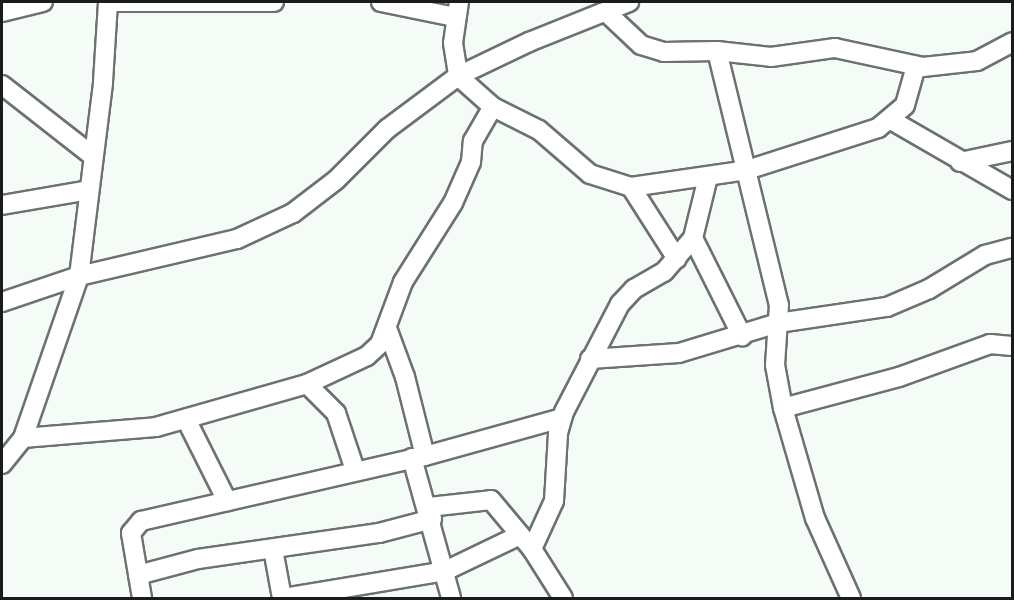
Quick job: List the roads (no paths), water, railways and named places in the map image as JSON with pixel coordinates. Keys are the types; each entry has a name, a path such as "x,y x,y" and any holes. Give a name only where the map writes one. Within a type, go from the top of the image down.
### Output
{"street":[{"path":"2,12 43,2"},
{"path":"2,464 23,438 79,276 108,2 274,2"},
{"path":"381,2 457,9 453,43 458,76 493,107 539,130 590,174 631,187 747,170 878,128 891,120 905,105 916,66"},
{"path":"2,302 79,276 237,239 293,213 336,180 387,129 458,76 529,42 629,2"},
{"path":"606,12 641,45 664,52 717,51 771,57 835,48 916,66 977,61 1012,42"},
{"path":"717,51 776,289 778,323 775,365 783,408 815,518 851,598"},
{"path":"2,86 93,156"},
{"path":"23,438 133,429 186,418 308,384 367,356 380,344 403,282 453,203 471,162 473,141 493,107"},
{"path":"891,120 960,162 1012,190"},
{"path":"960,162 1012,151"},
{"path":"532,549 554,501 562,418 620,304 677,259 693,238 708,177"},
{"path":"631,187 677,259"},
{"path":"2,205 89,190"},
{"path":"693,238 742,336"},
{"path":"590,359 679,353 742,336 778,323 902,303 985,255 1012,248"},
{"path":"387,328 405,377 430,513 451,598"},
{"path":"783,408 899,377 990,344 1012,346"},
{"path":"308,384 336,413 355,470"},
{"path":"186,418 227,501"},
{"path":"142,598 131,533 141,521 419,457 562,418"},
{"path":"138,575 198,559 379,533 430,513 491,500 532,549 563,598"},
{"path":"273,549 283,598 445,571 520,535"}]}
